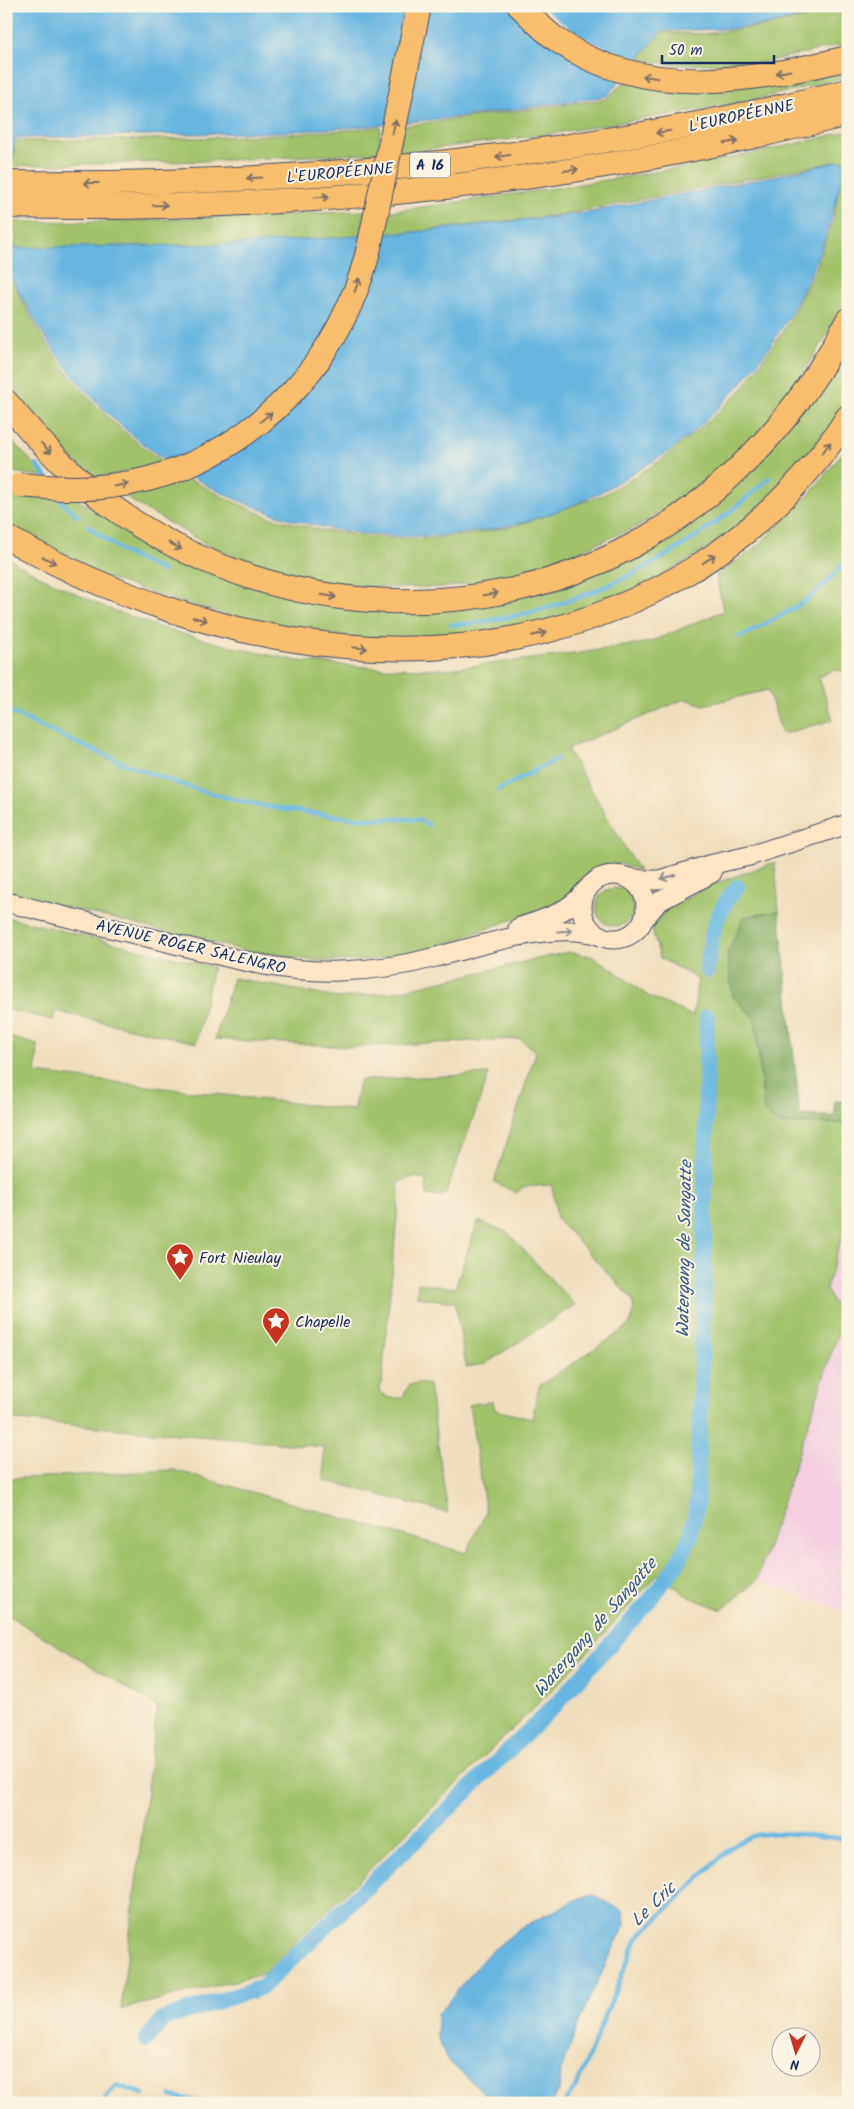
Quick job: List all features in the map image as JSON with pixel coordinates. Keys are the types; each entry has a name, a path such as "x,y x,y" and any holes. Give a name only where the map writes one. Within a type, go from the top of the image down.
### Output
{"highway":[{"path":"13,483 66,489 111,486 140,481 171,472 226,446 269,415 296,389 315,366 332,340 358,286 368,249 419,6"},
{"path":"520,6 559,41 592,61 654,78 698,80 767,75 848,58"},
{"name":"L'EUROPÉENNE","path":"6,183 155,182 243,179 331,174 464,161 675,130 848,91"},
{"name":"L'EUROPÉENNE","path":"6,206 209,203 401,191 537,175 644,158 738,140 848,114"},
{"path":"9,404 58,460 103,500 158,537 225,569 312,593 364,600 417,601 474,597 541,582 604,558 644,539 696,504 724,482 783,421 821,369 848,320"},
{"path":"6,536 72,571 112,588 194,617 250,632 313,643 382,649 444,648 493,643 539,634 588,620 642,598 689,572 731,543 782,498 817,460 848,417"}],"main road":[{"path":"749,856 664,899 653,907 635,931 626,936 616,939 599,935 590,928 584,918 582,906 587,890 594,882 604,876 615,875 643,880 659,880 709,865 749,856 848,824"},
{"path":"626,877 639,887 645,897 644,919"},
{"name":"AVENUE ROGER SALENGRO","path":"6,902 244,962 290,969 338,971 375,969 422,960 465,948 563,912 578,901 587,890"},
{"name":"AVENUE ROGER SALENGRO","path":"465,948 560,931 579,931 599,935"}],"shaded area":[{"path":"848,1216 848,1613 757,1580 842,1321 826,1289"}],"green space":[{"path":"837,6 848,6 848,43 766,62 675,65 638,59 657,32 703,34 767,26 838,11"},
{"path":"848,68 848,77 739,103 543,135 397,153 403,126 606,99 624,82"},
{"path":"381,127 378,153 204,161 6,166 6,155 14,155 14,141 198,138"},
{"path":"848,131 848,297 784,404 758,434 721,469 641,525 549,564 503,578 448,587 397,588 353,586 306,579 252,563 206,544 133,502 123,493 187,478 227,499 269,517 321,530 372,537 420,539 466,535 515,526 605,494 660,461 710,420 743,388 785,328 815,270 833,220 844,160 561,215 379,236 387,212 677,168 791,145"},
{"path":"366,211 360,237 257,244 15,248 16,231 6,230 6,222 120,221"},
{"path":"6,265 35,324 51,351 70,376 90,400 113,422 137,443 164,462 112,475 95,477 58,448 6,376"},
{"path":"848,342 848,404 818,449 738,530 622,600 510,633 370,640 260,624 167,598 105,577 6,529 6,491 46,497 75,498 145,542 214,574 411,610 641,552"},
{"path":"6,435 47,477 6,471"},
{"path":"848,446 848,671 833,670 819,677 833,720 782,734 768,690 704,705 685,699 567,749 639,871 621,864 602,866 584,876 571,898 440,946 372,960 318,961 247,951 6,893 6,557 37,575 107,608 165,629 232,647 298,661 377,668 447,669 573,654 650,642 723,611 716,574 753,550 808,496"},
{"path":"775,862 779,911 744,917 733,997 755,1018 764,1111 777,1124 848,1123 848,1216 826,1289 842,1321 757,1580 722,1610 687,1596 658,1574 562,1680 263,1974 121,2009 157,1706 6,1614 6,1479 174,1470 466,1553 486,1512 469,1405 493,1401 495,1410 532,1419 539,1386 626,1328 631,1321 634,1311 632,1299 557,1219 552,1185 523,1187 517,1193 494,1182 536,1052 520,1039 350,1047 215,1039 233,978 338,998 394,992 568,952 591,956 611,968 648,996 693,1016 698,979 660,958 652,929 663,912 703,888"},
{"path":"615,888 629,893 634,907 629,921 615,926 601,921 596,907 601,893"},
{"path":"779,911 800,1115 835,1116 834,1101 848,1101 848,1123 777,1124 764,1111 755,1018 733,997 727,953 744,917"},
{"path":"6,917 213,967 196,1043 55,1011 53,1020 6,1009"},
{"path":"6,1036 38,1045 36,1073 353,1110 360,1080 489,1074 446,1193 439,1197 427,1195 426,1180 415,1177 398,1183 399,1195 382,1381 379,1391 387,1397 396,1398 403,1397 409,1385 419,1383 429,1385 448,1513 324,1480 324,1447 6,1419"},
{"path":"478,1221 507,1232 575,1305 485,1364 466,1367 455,1302 417,1297 418,1283 455,1288"}],"water":[{"path":"6,6 836,6 837,9 768,25 727,29 662,31 607,96 475,115 381,125 279,132 15,138 13,158 7,158"},
{"path":"844,160 836,200 825,239 791,312 769,347 745,379 717,409 668,452 597,494 571,506 531,520 469,533 407,536 345,531 286,518 228,496 175,466 125,429 80,384 50,344 30,312 12,278 6,259 6,228 12,228 13,248 243,244 414,232 586,213 784,174"},
{"path":"592,1894 623,1911 625,1924 584,2010 561,2069 559,2090 551,2103 503,2103 489,2097 446,2059 437,2035 437,2015 487,1955 519,1929 575,1900"}],"pier":[{"path":"511,6 542,6 573,31 592,42 641,60 625,78"}],"waterway":[{"path":"37,465 49,480"},
{"path":"451,625 495,620 539,610 581,596 622,579 662,558 700,534 736,507 769,478"},
{"path":"58,495 62,502 78,516"},
{"path":"88,526 123,552 163,571"},
{"path":"739,637 800,605 825,584 848,556"},
{"path":"6,710 134,768 234,800 291,811 325,815 420,820 428,825"},
{"path":"498,790 557,759"},
{"path":"707,970 710,946 718,916 737,887"},
{"name":"Watergang de Sangatte","path":"146,2040 164,2019 262,1987 557,1703 650,1600 676,1566 690,1537 697,1506 704,1277 707,1017"},
{"name":"Le Cric","path":"564,2103 577,2085 637,1938 729,1849 750,1837 767,1834 848,1839"},
{"name":"Watergang de Sangatte","path":"102,2103 116,2085 144,2094"},
{"name":"Le Cric","path":"171,2096 209,2103"}],"place":[{"name":"Fort Nieulay","path":"180,1281"},
{"name":"Chapelle","path":"276,1345"}]}
